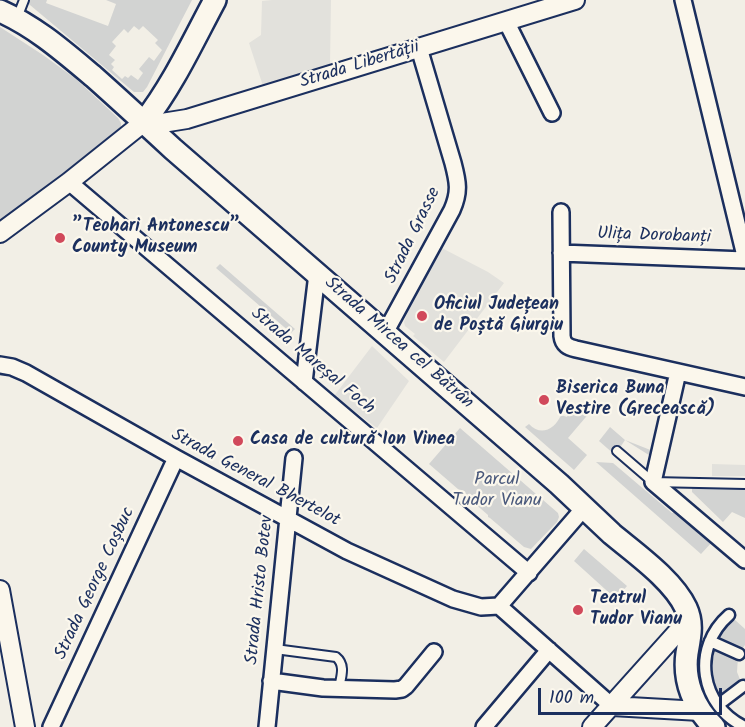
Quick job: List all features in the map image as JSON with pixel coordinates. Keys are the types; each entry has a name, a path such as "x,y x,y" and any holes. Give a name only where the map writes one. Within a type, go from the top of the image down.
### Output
{"main road":[{"path":"144,122 166,89 215,0"},
{"name":"Strada Mircea cel Bătrân","path":"14,10 385,333 673,588 685,607 689,619 691,632 686,657 687,680 691,694 709,708 714,727"}],"street":[{"name":"Strada Libertății","path":"144,122 162,123 187,119 506,21 537,6 575,0"},
{"path":"683,0 745,258"},
{"path":"506,21 552,113"},
{"name":"Strada Grasse","path":"385,333 452,210 458,194 453,163 419,48"},
{"path":"0,233 144,122"},
{"name":"Strada Mareșal Foch","path":"69,182 529,573"},
{"path":"561,212 562,336 566,345 576,350 745,387"},
{"name":"Ulița Dorobanți","path":"561,253 745,258"},
{"path":"304,382 317,274"},
{"name":"Strada General Bhertelot","path":"0,365 26,373 176,458 357,555 453,599 481,607 499,606"},
{"path":"678,372 653,482 745,560"},
{"name":"Strada George Coșbuc","path":"51,727 176,458"},
{"name":"Strada Hristo Botev","path":"267,727 294,458"},
{"path":"584,508 499,606 612,705 709,708 745,727"},
{"path":"0,590 25,727"},
{"path":"709,708 709,687 705,673 706,654 718,627 729,615"},
{"path":"592,727 689,619"},
{"path":"710,641 739,654"},
{"path":"484,727 549,650"},
{"path":"271,681 323,688 402,689 434,652"},
{"path":"709,708 743,686"}],"lane":[{"path":"617,451 653,482 745,484"},
{"path":"275,649 336,657 342,666 339,688"}],"shaded area":[{"path":"331,0 330,65 263,86 249,43 261,35 262,1"},
{"path":"438,246 504,283 444,362 413,336 415,334 405,326 407,313 402,313"},
{"path":"372,346 409,381 377,428 334,396"},
{"path":"712,464 745,465 745,476 712,476"}],"green space":[{"path":"24,0 47,0 46,3 108,26 116,4 106,0 192,0 147,87 143,92 134,92","holes":["134,26 139,30 143,26 158,40 155,43 162,50 154,61 149,57 139,69 143,73 138,80 131,75 122,79 112,70 114,67 111,64 115,60 109,55 116,46 112,42 124,29 128,33"]},
{"path":"0,27 76,79 118,118 121,129 128,136 0,233"},
{"path":"220,264 295,329 291,333 216,268"},
{"path":"571,407 591,411 568,438 587,455 574,470 525,427 529,424 538,430 547,430 561,415 567,417"},
{"path":"610,427 625,440 615,455 599,441"},
{"name":"Parcul Tudor Vianu","path":"460,428 558,513 557,522 531,549 524,547 488,517 429,464"},
{"path":"625,440 653,451 652,457"},
{"path":"596,462 613,463 672,513 681,510 713,541 701,554"},
{"path":"692,487 745,487 745,518 732,512 723,522 692,492"},
{"path":"584,549 627,586 616,599 574,561"},
{"path":"734,619 745,629 745,645 741,651 717,640"},
{"path":"714,647 738,657 737,672 741,682 720,697 712,673"}],"place":[{"name":"”Teohari Antonescu” County Museum","path":"60,238"},
{"name":"Oficiul Județean de Poștă Giurgiu","path":"422,316"},
{"name":"Biserica Buna Vestire (Grecească)","path":"544,400"},
{"name":"Casa de cultură Ion Vinea","path":"238,441"},
{"name":"Teatrul Tudor Vianu","path":"578,610"}]}
